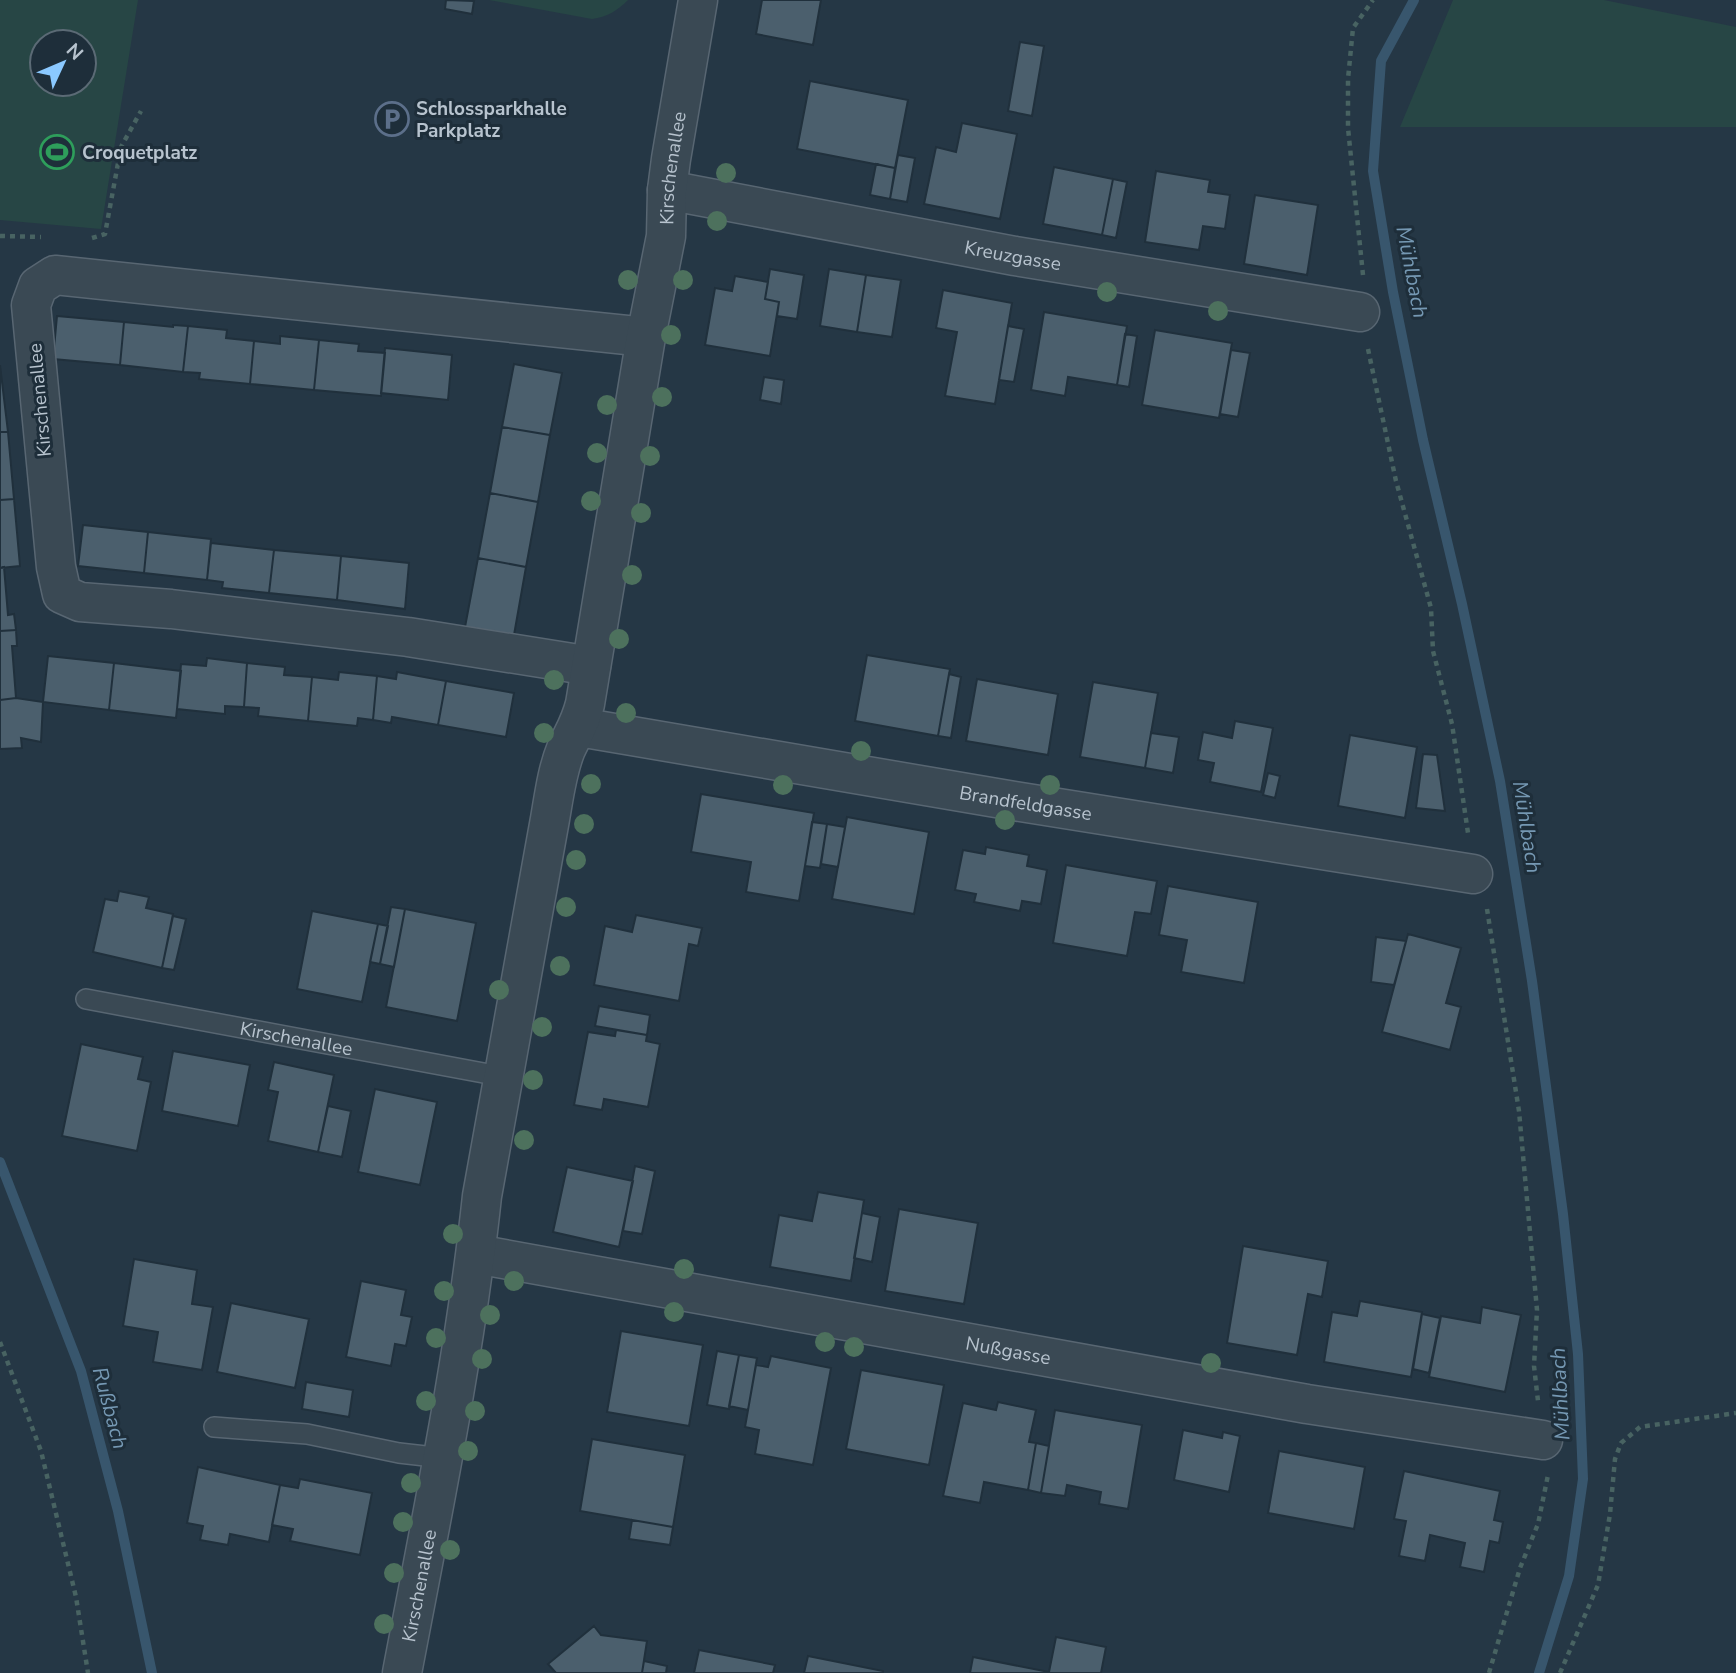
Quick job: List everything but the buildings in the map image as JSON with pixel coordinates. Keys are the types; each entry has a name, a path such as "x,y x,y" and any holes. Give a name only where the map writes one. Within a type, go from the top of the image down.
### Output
{"street":[{"name":"Kirschenallee","path":"402,1673 443,1458 476,1254 482,1196 559,771 567,747 579,727 591,666 646,337 666,236 667,190 698,0"},
{"name":"Kreuzgasse","path":"667,190 1015,256 1360,312"},
{"name":"Kirschenallee","path":"591,666 408,636 171,609 80,602 62,594 56,567 31,305 38,286 55,275 646,337"},
{"name":"Brandfeldgasse","path":"579,727 1014,801 1473,874"},
{"name":"Nußgasse","path":"476,1254 1307,1404 1543,1440"}],"lane":[{"name":"Kirschenallee","path":"86,999 505,1077"},
{"path":"214,1427 307,1433 399,1453 443,1458"}],"path":[{"path":"80,238 92,238 105,233 121,147 141,111"},
{"path":"0,236 47,238"},
{"path":"0,1342 41,1451 76,1597 88,1673"},
{"path":"1560,1673 1598,1585 1610,1514 1615,1459 1621,1443 1640,1427 1736,1413"}],"green space":[{"name":"Croquetplatz","path":"0,0 138,0 101,229 0,220"},
{"path":"489,0 628,0 611,13 592,19"},
{"path":"1453,0 1604,0 1736,27 1736,127 1400,127"}],"waterway":[{"name":"Mühlbach","path":"1414,0 1381,61 1373,171 1393,292 1423,440 1500,781 1532,981 1563,1214 1578,1354 1583,1479 1569,1576 1539,1673"},
{"name":"Rußbach","path":"0,1162 81,1371 118,1511 152,1673"}],"place":[{"name":"Schlossparkhalle Parkplatz","path":"392,119"},
{"name":"Croquetplatz","path":"57,152"}]}
